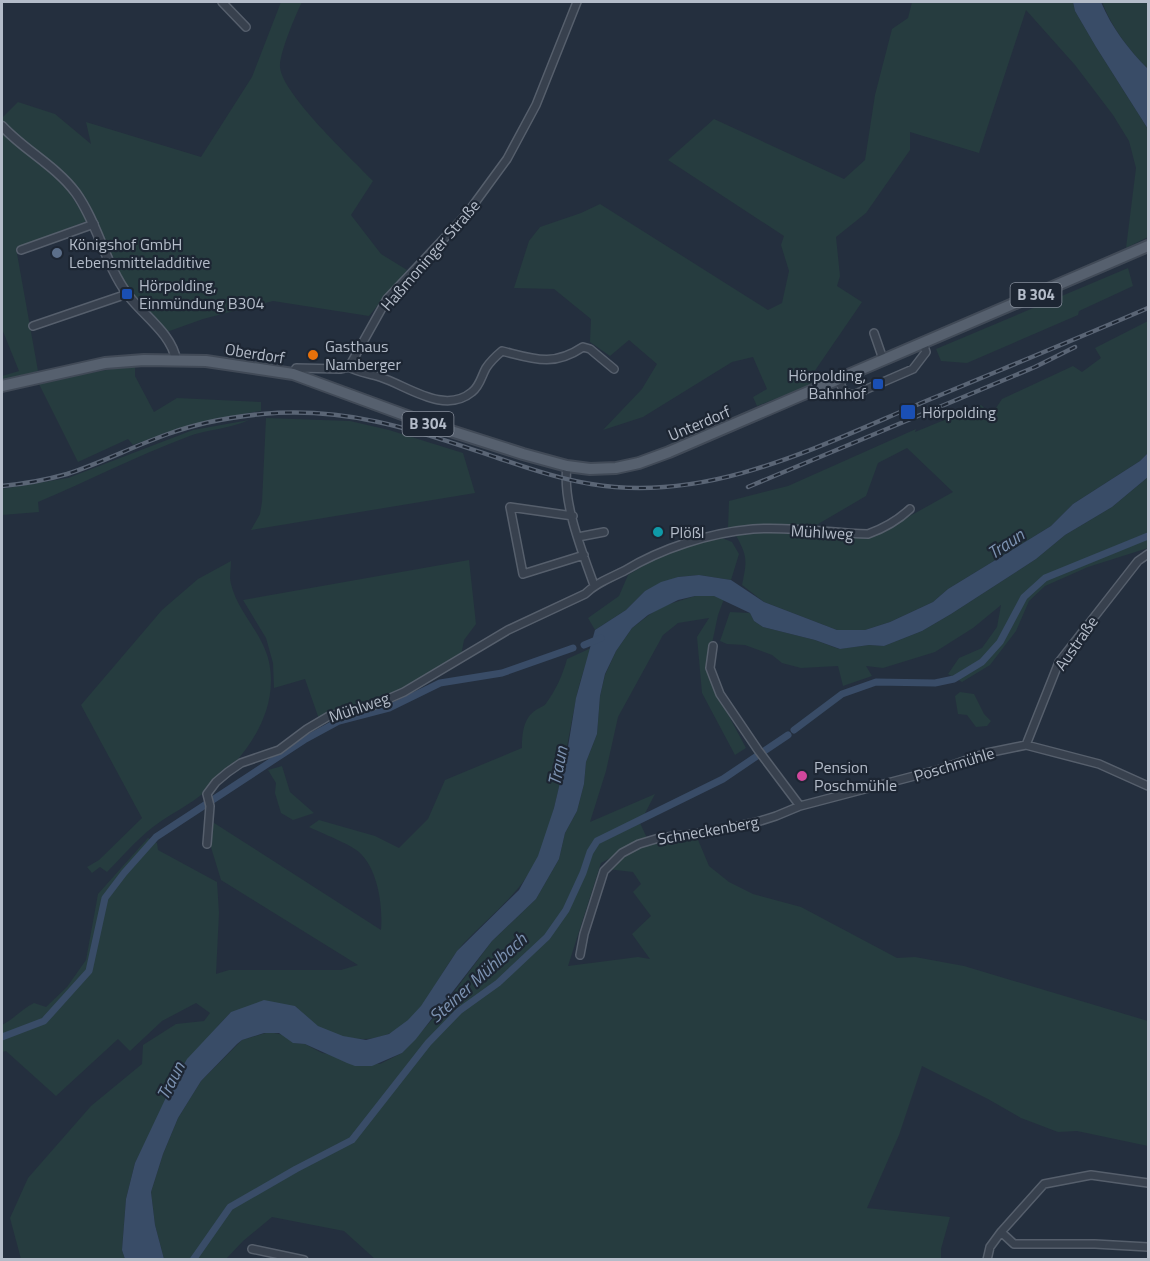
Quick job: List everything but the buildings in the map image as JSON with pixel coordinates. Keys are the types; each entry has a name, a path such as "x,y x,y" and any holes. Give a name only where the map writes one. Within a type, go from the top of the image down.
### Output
{"main road":[{"name":"Unterdorf","path":"567,466 610,469 645,461 1149,246"},
{"name":"Oberdorf","path":"2,386 105,363 176,360 240,365 293,374 429,424 567,466"}],"street":[{"path":"222,2 246,27"},
{"name":"Haßmoninger Straße","path":"349,367 387,299 466,215 507,159 536,105 577,2"},
{"path":"2,126 75,191 94,224 110,263 127,294 170,344 176,360"},
{"path":"21,250 94,224"},
{"path":"33,326 127,294"},
{"path":"874,333 883,359"},
{"path":"838,379 844,392 853,395 913,369 926,352 923,343"},
{"path":"293,374 296,368 340,369 349,367 426,397 450,401 471,393 479,385 487,367 502,351 543,361 560,359 583,347 590,349 614,369"},
{"path":"567,466 567,487 573,516 594,585"},
{"path":"573,516 510,507 523,574 584,555"},
{"name":"Mühlweg","path":"207,844 210,806 207,794 216,782 241,763 279,750 329,716 372,706 404,692 508,630 585,594 594,585 649,556 706,538 753,529 868,534 898,520 910,509"},
{"path":"579,537 604,532"},
{"name":"Austraße","path":"1026,745 1059,662 1138,561 1149,554"},
{"path":"713,646 710,668 720,694 800,806"},
{"name":"Poschmühle","path":"800,806 941,769 987,753 1026,745 1099,764 1149,786"},
{"name":"Schneckenberg","path":"580,955 584,934 604,871 622,853 639,844 659,838 710,832 757,822 800,806"},
{"path":"987,1260 990,1247 1001,1232 1044,1184 1091,1175 1149,1183"},
{"path":"1001,1232 1014,1244 1149,1247"},
{"path":"252,1249 304,1260"}],"green space":[{"path":"281,2 302,2 280,61 284,79 292,93 319,126 373,181 351,215 381,254 407,270 369,316 273,301 203,319 164,333 127,290 75,185 63,172 23,141 2,121 2,118 18,102 55,114 91,144 86,122 201,157 252,77"},
{"path":"912,2 1073,2 1075,11 1096,47 1148,129 1148,237 1126,248 1136,168 1129,141 1113,115 1075,65 1026,10 979,153 910,132 910,150 866,213 836,237 840,276 837,286 862,302 814,372 819,382 757,406 753,397 767,389 753,357 732,362 643,417 603,430 642,389 657,364 629,340 610,356 590,342 591,319 554,289 514,288 529,241 540,227 600,204 768,310 782,303 789,271 781,245 784,236 668,160 714,119 844,179 865,160 875,95 892,29 908,18"},
{"path":"1102,2 1148,2 1148,69 1121,38"},
{"path":"2,133 52,174 69,192 87,221 16,248 38,371 2,381 2,376 19,371 2,329"},
{"path":"1128,268 1133,286 1079,311 1078,315 967,363 941,361 936,349"},
{"path":"1148,321 1148,453 1140,461 1073,504 1051,526 948,589 933,602 890,622 865,630 837,630 764,602 742,585 745,559 735,534 758,530 874,536 953,492 907,448 878,463 866,496 813,527 757,524 728,528 729,501 788,486 916,429 915,432 981,405 988,411 994,411 1002,399 1073,366 1082,372 1101,358 1095,348"},
{"path":"135,365 135,376 154,412 177,398 261,402 261,411 196,424 133,445 128,439 78,462 38,382"},
{"path":"266,418 350,421 389,430 463,453 475,493 251,530 260,514 262,502"},
{"path":"249,420 195,434 149,452 38,502 39,512 2,515 2,489 68,478 193,430"},
{"path":"1148,477 1148,548 1088,567 1045,586 1029,601 1016,631 990,665 962,682 948,674 959,658 982,648 997,627 1001,605 973,628 935,652 883,668 866,666 872,676 843,686 838,666 801,668 782,663 772,655 745,645 727,644 720,641 730,612 750,613 754,621 763,627 815,640 839,649 869,645 884,646 922,631 951,614 1036,559 1065,535 1112,507"},
{"path":"722,538 732,542 739,554 731,580 699,575 678,577 645,591 626,610 595,630 588,618 619,596 628,575 658,557 692,545"},
{"path":"469,560 476,624 464,640 461,656 391,695 319,719 305,679 274,688 273,663 266,638 243,600"},
{"path":"231,561 230,581 234,594 262,642 269,662 271,681 264,717 245,750 220,779 200,796 147,832 107,872 100,867 92,873 87,867 99,860 142,818 81,705 162,610 198,579"},
{"path":"695,596 714,596 724,599 718,615 707,667 723,705 746,748 735,755 702,693 697,637 709,618 678,623 663,635 618,717 606,771 590,822 655,794 640,823 647,838 601,863 568,966 638,957 650,959 632,934 651,916 633,892 641,884 633,872 607,869 628,853 648,843 696,835 709,866 729,882 753,894 801,907 897,958 915,957 964,966 1148,1021 1148,1146 1077,1131 1058,1132 1021,1118 922,1066 899,1135 867,1208 950,1217 941,1249 941,1259 375,1259 344,1231 272,1217 243,1241 226,1259 164,1259 155,1225 151,1192 178,1118 201,1081 242,1040 269,1032 284,1035 294,1043 305,1044 322,1053 380,1064 402,1053 439,1012 492,941 536,899 559,859 565,833 577,811 584,784 586,762 597,734 600,696 605,675 616,651 632,628 649,615 663,606"},
{"path":"591,648 577,693 557,798 539,855 515,892 457,951 413,1017 389,1034 362,1039 348,1038 319,1027 295,1006 231,1012 217,1027 151,1132 135,1163 126,1199 122,1250 125,1259 21,1259 10,1218 28,1178 91,1106 142,1064 143,1045 176,1024 204,1021 210,1013 196,1003 162,1021 130,1051 118,1039 56,1096 6,1051 2,1052 2,1025 34,1003 46,1007 67,987 86,960 98,894 148,838 157,843 158,850 217,882 219,913 216,974 229,970 341,970 358,965 221,880 210,844 211,821 381,930 378,888 365,859 349,846 309,827 319,820 375,836 399,848 428,819 445,780 522,748 523,732 528,717 545,705 559,682 567,659"},
{"path":"960,692 974,694 984,714 991,721 987,726 976,727 967,715 958,714 955,696"},
{"path":"282,766 290,792 314,813 293,820 281,813 275,793 276,783 268,770"}],"water":[{"path":"1073,2 1101,2 1121,38 1148,69 1148,129 1096,47 1075,11"},
{"path":"1148,453 1148,477 1112,507 1065,535 1036,559 951,614 922,631 884,646 869,645 840,649 763,627 754,621 750,613 714,596 695,596 678,600 648,615 632,628 616,651 605,674 600,696 597,734 586,762 584,784 577,811 565,833 559,859 536,899 492,941 416,1039 402,1053 372,1066 355,1066 305,1044 293,1043 279,1033 264,1033 242,1040 237,1044 201,1081 178,1118 163,1154 151,1192 155,1225 164,1259 125,1259 122,1250 126,1199 135,1163 187,1059 231,1012 264,1000 295,1006 318,1026 343,1036 366,1040 389,1034 408,1020 421,1006 457,951 519,890 538,856 554,808 567,753 576,698 595,630 626,610 645,591 661,582 678,577 699,575 731,580 764,602 837,630 865,630 890,622 933,602 948,589 1051,526 1073,504 1140,461"}],"waterway":[{"name":"Steiner Mühlbach","path":"794,730 842,694 876,682 935,683 954,679 982,662 1000,642 1024,597 1045,578 1148,536"},
{"path":"584,645 601,638"},
{"path":"2,1037 44,1021 89,971 105,898 156,837 304,740 339,721 389,708 440,683 502,673 573,648"},
{"name":"Steiner Mühlbach","path":"193,1260 230,1207 352,1140 428,1043 459,1011 498,983 547,937 566,910 590,852 597,841 723,779 788,735"}],"railway":[{"path":"2,486 34,482 67,474 179,430 250,415 294,412 354,417 411,430 579,482 635,488 678,486 763,467 804,452 1148,308"},
{"path":"748,487 1035,367 1075,347"}],"place":[{"name":"Königshof GmbH Lebensmitteladditive","path":"57,253"},
{"name":"Hörpolding, Einmündung B304","path":"127,294"},
{"name":"Gasthaus Namberger","path":"313,355"},
{"name":"Hörpolding, Bahnhof","path":"878,384"},
{"name":"Hörpolding","path":"908,412"},
{"name":"Plößl","path":"658,532"},
{"name":"Pension Poschmühle","path":"802,776"}],"water label":[{"name":"Traun","path":"1006,544"},
{"name":"Traun","path":"558,766"},
{"name":"Traun","path":"171,1081"}]}
